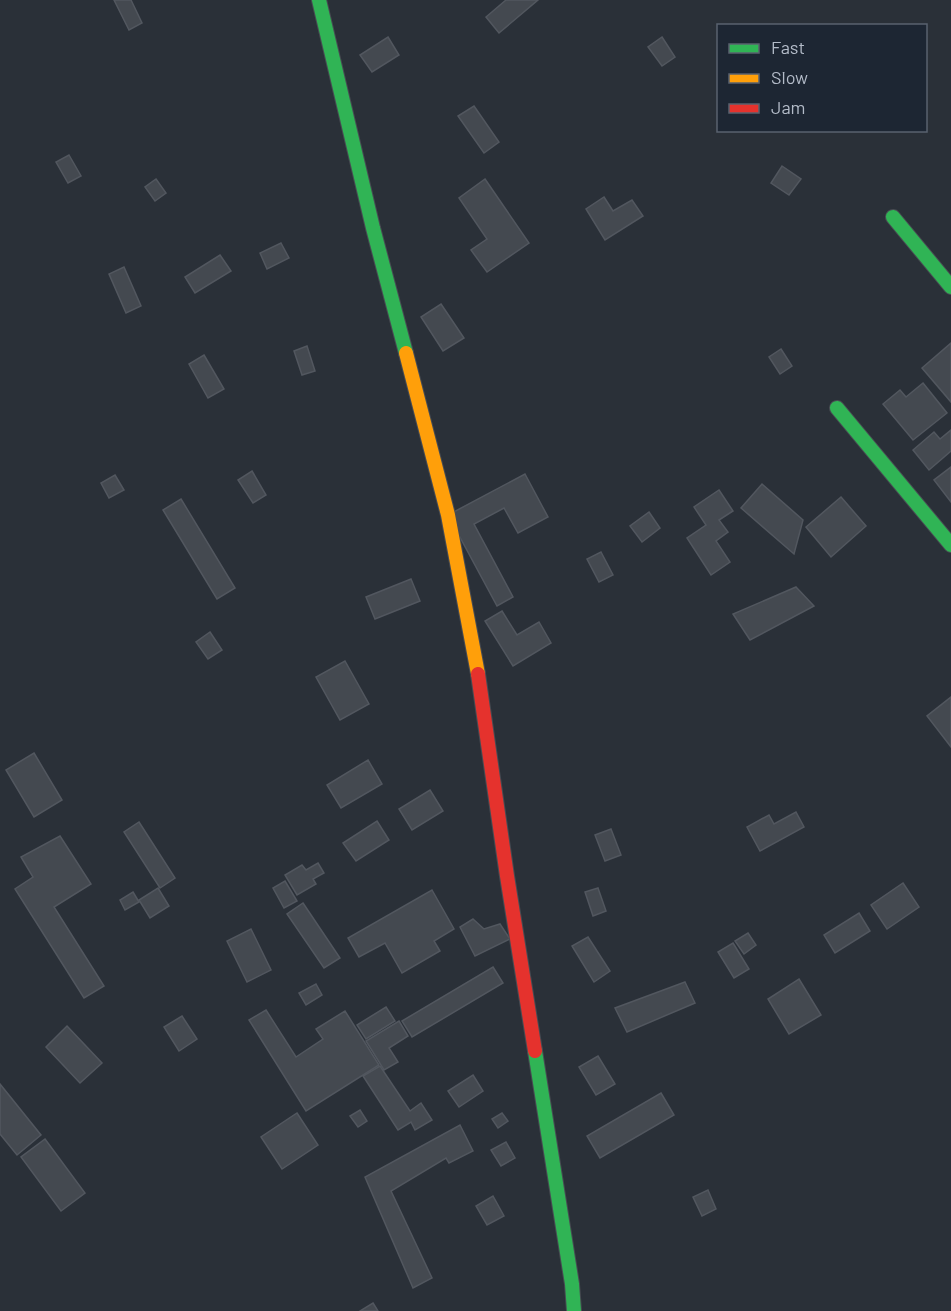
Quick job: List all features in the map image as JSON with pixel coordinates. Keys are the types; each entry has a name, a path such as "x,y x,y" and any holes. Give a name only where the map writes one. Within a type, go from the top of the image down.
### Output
{"street":[{"path":"319,0 373,228 451,526 475,655 509,888 572,1284 574,1311"},
{"path":"893,217 951,287"},
{"path":"837,408 951,545"}],"building":[{"path":"114,0 131,0 142,23 129,30"},
{"path":"506,0 538,0 499,33 486,17"},
{"path":"388,37 399,55 372,72 360,55"},
{"path":"662,37 675,57 662,66 648,47"},
{"path":"474,106 499,142 484,153 458,116"},
{"path":"69,155 81,176 68,183 56,162"},
{"path":"782,166 801,179 789,195 771,183"},
{"path":"156,179 166,193 155,201 145,187"},
{"path":"485,179 529,243 487,272 471,250 487,239 459,198"},
{"path":"604,197 613,211 632,200 643,216 605,240 586,209"},
{"path":"281,243 289,258 267,269 260,253"},
{"path":"220,255 231,271 195,293 185,277"},
{"path":"124,267 141,306 126,313 109,274"},
{"path":"441,304 464,338 443,351 421,317"},
{"path":"951,343 951,402 922,368"},
{"path":"307,346 315,371 302,375 294,351"},
{"path":"781,349 792,366 780,374 769,357"},
{"path":"204,355 224,389 208,398 189,364"},
{"path":"923,383 947,413 913,440 883,404 900,390 906,397"},
{"path":"951,430 951,451 929,470 913,450 934,432 940,439"},
{"path":"951,467 951,502 934,480"},
{"path":"252,471 266,495 253,503 238,480"},
{"path":"525,474 548,517 518,533 504,508 474,524 513,597 497,606 448,515"},
{"path":"115,475 124,490 109,498 101,483"},
{"path":"762,484 803,520 794,554 741,508"},
{"path":"719,490 733,511 719,520 728,532 716,541 730,562 711,575 687,538 706,525 694,507"},
{"path":"841,497 866,526 831,557 806,527"},
{"path":"181,499 235,588 217,599 163,510"},
{"path":"649,512 660,528 642,542 630,526"},
{"path":"601,552 613,575 599,582 587,559"},
{"path":"411,579 420,601 375,619 366,597"},
{"path":"796,587 814,606 750,640 733,614"},
{"path":"502,611 517,635 539,622 551,643 513,666 485,621"},
{"path":"210,632 222,650 208,659 196,642"},
{"path":"345,661 369,704 340,720 316,677"},
{"path":"951,697 951,747 927,716"},
{"path":"34,753 62,800 34,817 6,770"},
{"path":"368,760 382,784 341,808 327,785"},
{"path":"430,790 443,811 412,830 399,809"},
{"path":"796,812 804,827 760,851 747,827 769,815 774,824"},
{"path":"377,821 389,840 356,861 343,843"},
{"path":"139,822 175,878 160,888 124,832"},
{"path":"611,829 621,855 605,861 595,835"},
{"path":"60,836 91,884 54,907 104,986 84,998 15,889 33,877 21,857"},
{"path":"318,863 324,873 313,879 316,884 297,895 285,875 302,865 306,870"},
{"path":"285,881 297,901 284,908 273,888"},
{"path":"903,883 919,907 887,929 871,905"},
{"path":"158,888 169,906 150,918 139,900"},
{"path":"598,888 606,911 593,916 585,892"},
{"path":"432,890 454,929 434,941 440,951 402,973 385,943 359,957 348,938"},
{"path":"133,892 139,902 125,910 120,900"},
{"path":"303,903 340,958 324,968 287,914"},
{"path":"859,913 870,931 835,953 824,935"},
{"path":"473,919 484,929 500,924 510,939 475,956 460,927"},
{"path":"251,929 271,970 247,982 227,941"},
{"path":"748,933 756,945 744,954 735,941"},
{"path":"588,937 610,971 594,982 572,946"},
{"path":"733,943 749,969 734,978 718,952"},
{"path":"493,967 503,983 412,1037 402,1021"},
{"path":"799,979 821,1015 789,1034 768,999"},
{"path":"685,982 695,1003 627,1032 615,1008"},
{"path":"316,984 322,995 306,1005 299,993"},
{"path":"386,1007 395,1021 366,1039 357,1025"},
{"path":"266,1010 296,1057 323,1039 316,1029 345,1011 379,1065 306,1111 249,1020"},
{"path":"182,1016 197,1039 179,1051 164,1027"},
{"path":"399,1021 408,1036 389,1048 398,1062 384,1070 366,1041"},
{"path":"67,1026 102,1063 80,1083 46,1047"},
{"path":"598,1056 615,1084 596,1095 579,1067"},
{"path":"380,1066 410,1111 421,1103 432,1120 415,1130 411,1122 398,1130 363,1076"},
{"path":"473,1075 483,1091 459,1107 448,1091"},
{"path":"0,1084 41,1135 17,1155 0,1134"},
{"path":"661,1093 674,1115 600,1158 587,1136"},
{"path":"360,1110 367,1121 358,1127 350,1116"},
{"path":"297,1113 318,1145 282,1169 261,1137"},
{"path":"502,1113 508,1121 498,1128 492,1119"},
{"path":"460,1125 473,1151 449,1163 446,1158 391,1191 432,1278 413,1288 365,1177"},
{"path":"45,1139 85,1193 61,1211 21,1157"},
{"path":"506,1142 515,1158 501,1166 491,1150"},
{"path":"708,1190 716,1209 702,1216 693,1197"},
{"path":"493,1196 504,1216 487,1225 476,1206"},
{"path":"373,1303 378,1311 360,1311"}],"traffic: fast":[{"path":"319,0 373,228 406,353"},
{"path":"893,217 951,287"},
{"path":"837,408 951,545"},
{"path":"535,1051 572,1284 574,1311"}],"traffic: slow":[{"path":"406,353 448,515 478,674"}],"traffic: jam":[{"path":"478,674 535,1051"}]}
